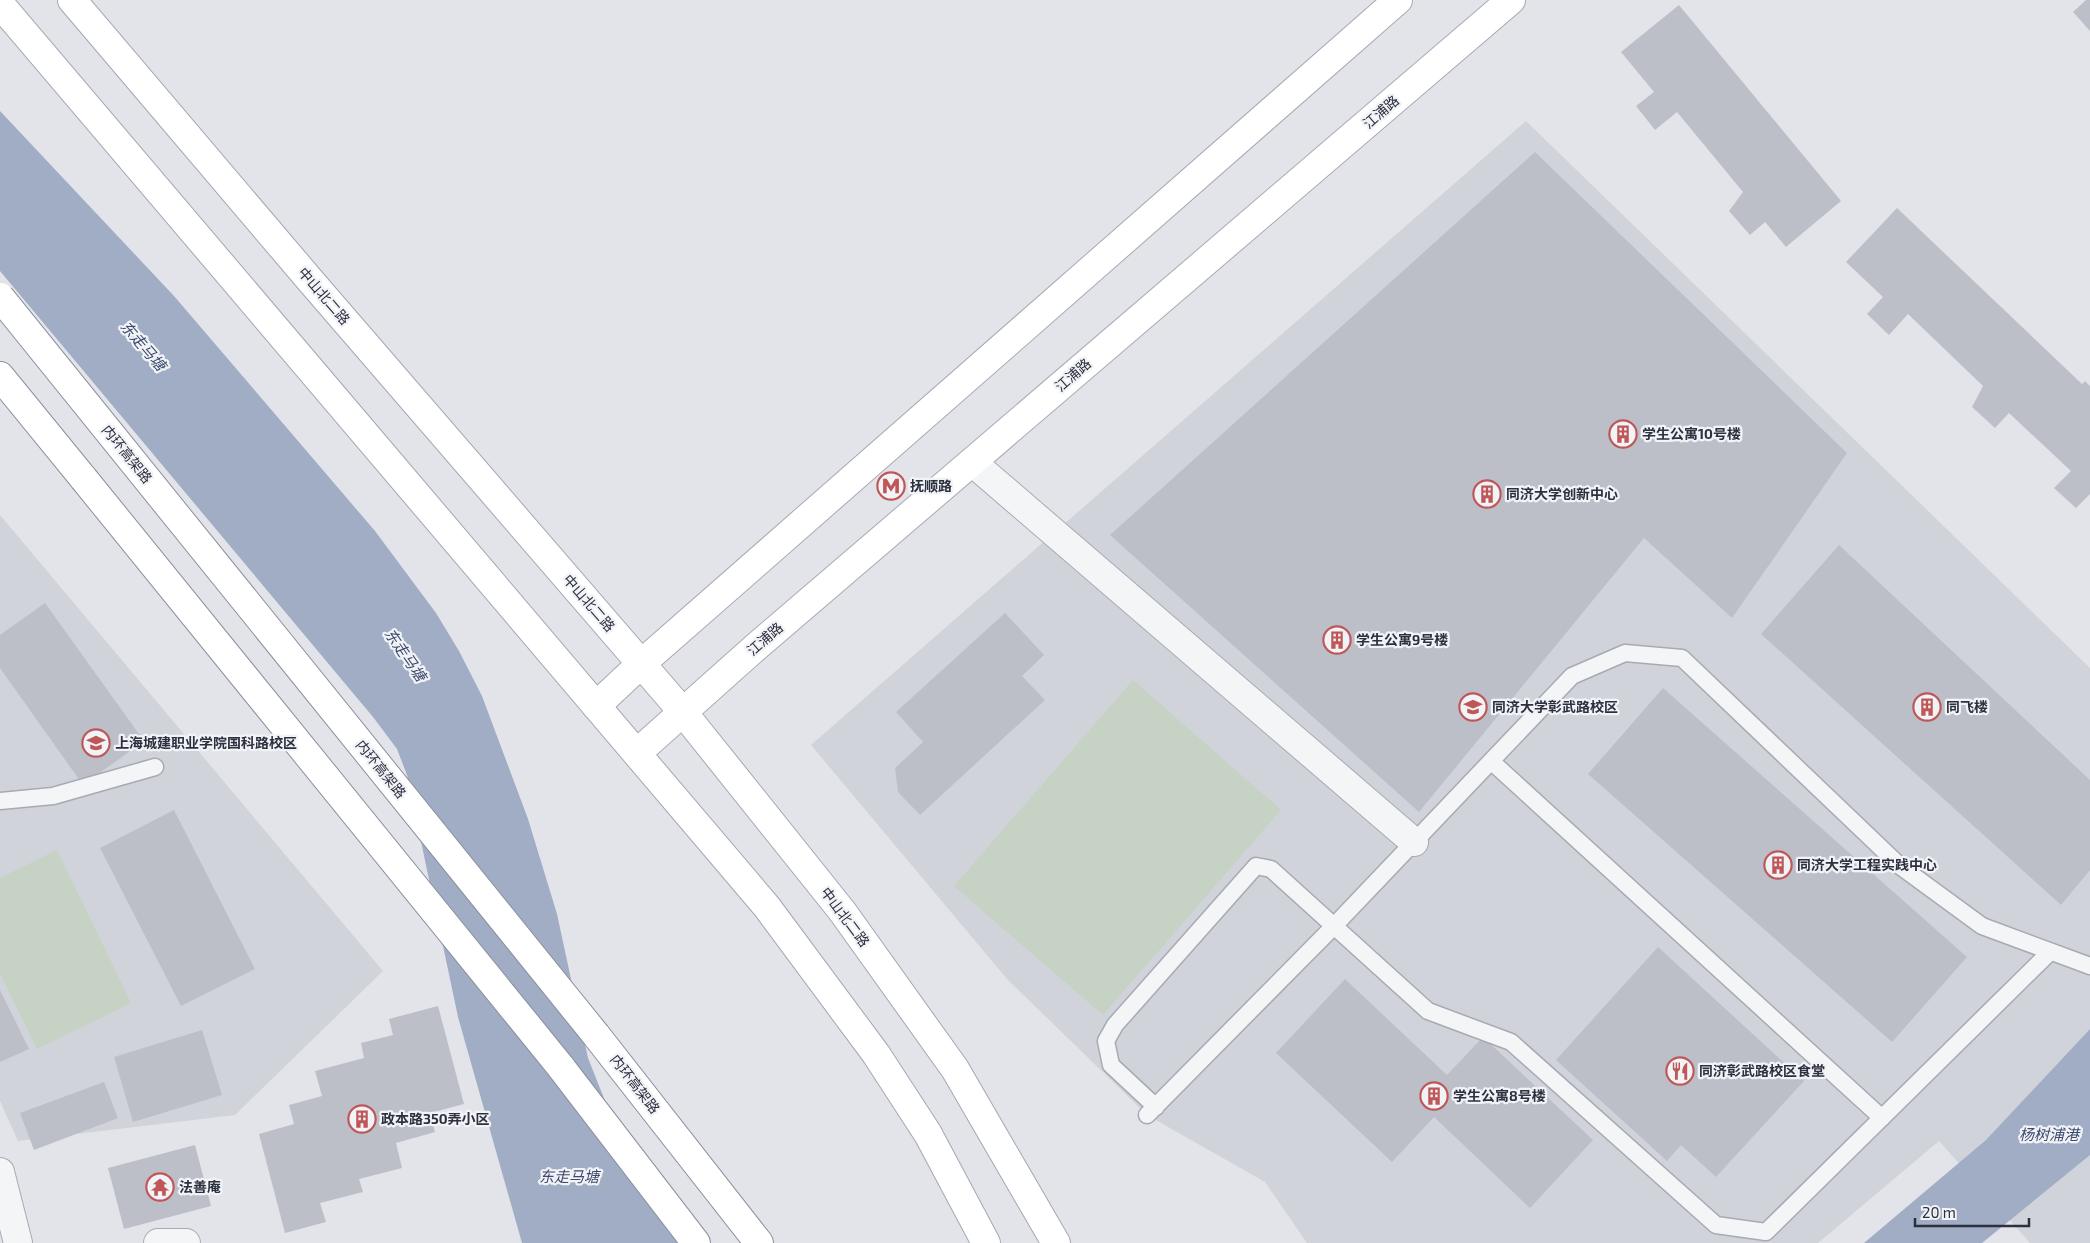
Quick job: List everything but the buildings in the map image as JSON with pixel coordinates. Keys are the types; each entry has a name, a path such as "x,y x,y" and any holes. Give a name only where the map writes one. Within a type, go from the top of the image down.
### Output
{"main road":[{"name":"中山北二路","path":"72,0 303,272 642,663 842,912 955,1069 1056,1243"},
{"path":"596,706 642,663 1398,0"},
{"name":"江浦路","path":"637,753 682,711 1511,0"},
{"path":"0,4 767,906 876,1054 928,1134 986,1243"},
{"name":"内环高架路","path":"0,297 596,1034 759,1243"},
{"path":"0,376 560,1066 696,1243"},
{"path":"0,400 84,479"}],"street":[{"path":"972,462 1414,842"},
{"path":"0,1172 18,1243"},
{"path":"158,1243 186,1243"}],"lane":[{"path":"2050,952 1766,1232 1716,1225 1511,1042 1428,1011 1334,926 1271,869 1256,866 1115,1025 1106,1041 1111,1065 1152,1111 1334,926 1572,676 1624,653 1682,658 1900,866 1982,926 2090,966"},
{"path":"1491,761 1882,1118"},
{"path":"0,801 53,796 154,767"}],"shaded area":[{"name":"同济大学彰武路校区","path":"1526,121 2090,668 2090,1243 2030,1243 1939,1141 1818,1243 1307,1243 1265,1182 1147,1115 1007,979 811,745"},
{"name":"上海城建职业学院国科路校区","path":"0,515 383,971 235,1115 18,1141 0,1101"}],"green space":[{"path":"1133,680 1281,810 1103,1015 954,886"},
{"path":"57,850 131,1003 37,1049 0,973 0,878"}],"water":[{"name":"东走马塘","path":"0,111 174,296 375,531 436,613 459,651 482,696 528,819 557,914 588,1058 611,1116 681,1243 522,1243 458,1017 407,775 397,749 373,717 0,271"},
{"name":"杨树浦港","path":"2090,1029 2090,1155 1982,1243 1864,1243 1986,1140"}],"place":[{"name":"学生公寓10号楼","path":"1623,434"},
{"name":"抚顺路","path":"891,486"},
{"name":"同济大学创新中心","path":"1487,494"},
{"name":"学生公寓9号楼","path":"1337,640"},
{"name":"同济大学彰武路校区","path":"1473,707"},
{"name":"同飞楼","path":"1927,707"},
{"name":"上海城建职业学院国科路校区","path":"96,743"},
{"name":"同济大学工程实践中心","path":"1778,865"},
{"name":"同济彰武路校区食堂","path":"1680,1071"},
{"name":"学生公寓8号楼","path":"1434,1096"},
{"name":"政本路350弄小区","path":"362,1119"},
{"name":"法善庵","path":"160,1187"}]}
